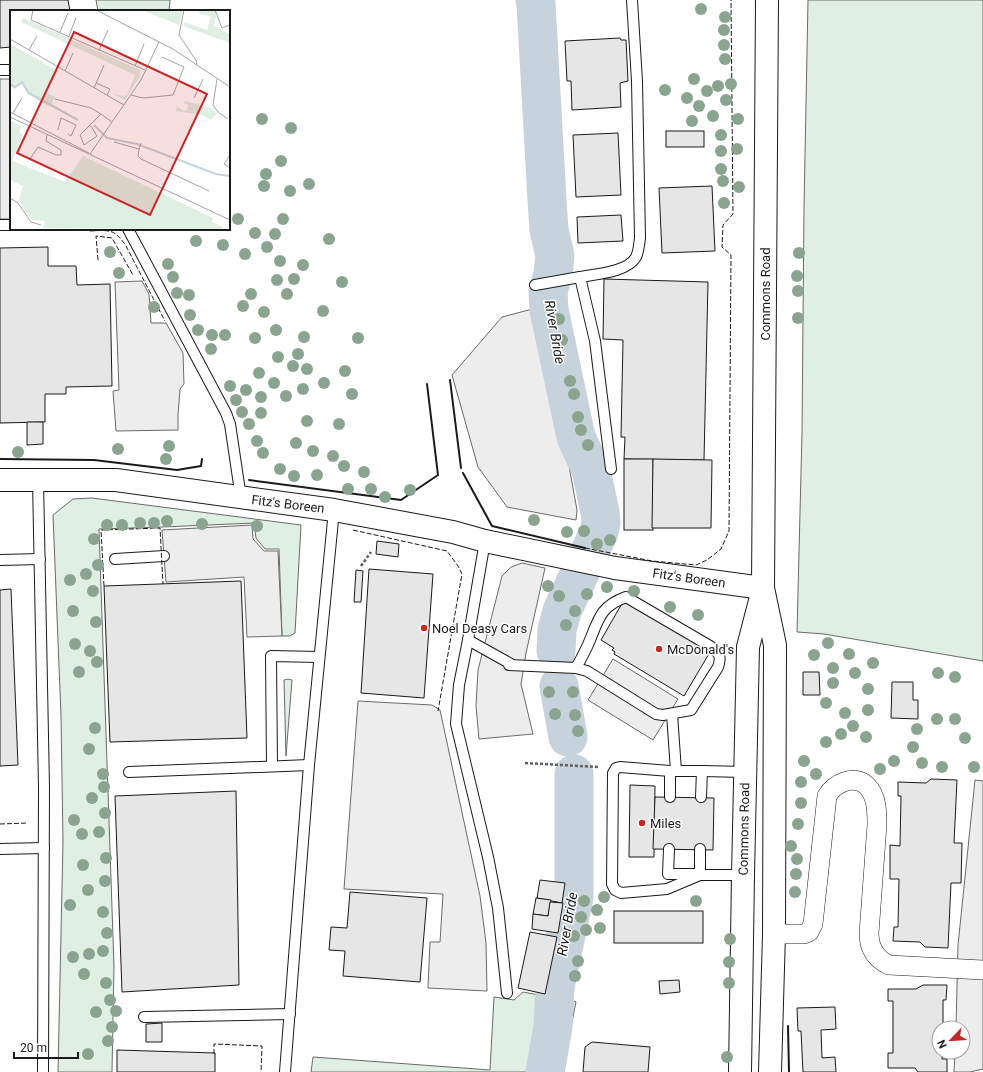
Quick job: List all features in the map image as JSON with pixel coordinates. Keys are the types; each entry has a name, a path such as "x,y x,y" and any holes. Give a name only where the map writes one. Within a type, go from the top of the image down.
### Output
{"main road":[{"name":"Commons Road","path":"768,0 763,588 775,645 774,934 770,1072"},
{"name":"Fitz's Boreen","path":"0,480 116,480 334,510 453,532 485,541 615,568 763,588"},
{"name":"Commons Road","path":"740,1072 748,647 763,588"}],"street":[{"path":"774,934 804,934 809,932 813,924 827,796 830,790 844,781 859,781 867,786 872,794 877,808 869,933 870,947 874,954 880,961 889,965 983,970"}],"lane":[{"path":"535,285 618,270 631,264 636,256 640,238 637,81 632,0"},
{"path":"129,230 226,413 230,424 241,498"},
{"path":"580,277 595,341 611,469"},
{"path":"38,480 44,779 43,1072"},
{"path":"285,1072 309,765 334,510"},
{"path":"485,541 459,685 456,724 488,857 498,908 507,993"},
{"path":"115,559 164,556"},
{"path":"0,560 40,558"},
{"path":"468,640 511,664 509,665 576,668 596,676 656,714 663,715 691,710 718,667 720,657 710,646 626,598 615,602 606,608 596,622 590,642 576,668"},
{"path":"272,766 271,656 319,657"},
{"path":"670,797 673,771 672,714"},
{"path":"129,772 309,765"},
{"path":"700,874 667,889 621,893 615,890 612,884 613,773 616,768 620,767 673,771 745,772"},
{"path":"701,797 702,772"},
{"path":"0,849 44,848"},
{"path":"669,849 668,874 743,875"},
{"path":"700,850 700,874"},
{"path":"144,1016 290,1014"}],"path":[{"path":"361,566 371,552"},
{"path":"525,763 616,768"}],"green space":[{"path":"96,0 170,0 169,10 98,10"},
{"path":"808,0 983,0 983,661 824,634 797,632 802,433"},
{"path":"92,498 301,525 295,633 290,636 282,636 279,549 265,549 256,538 254,523 99,529 114,966 112,1072 58,1072 63,841 61,716 53,515 73,499"},
{"path":"284,680 292,680 286,756"},
{"path":"523,992 576,1002 562,1072 311,1072 313,1057 490,1070 494,997 514,1000"}],"shaded area":[{"path":"0,79 10,79 10,219 0,219"},
{"path":"142,281 149,294 151,323 166,323 183,353 184,384 180,389 178,430 116,431 113,391 119,390 115,282"},
{"path":"540,307 577,510 576,520 507,507 478,467 452,375 502,317"},
{"path":"252,525 253,539 264,551 278,551 282,636 247,637 244,577 166,582 162,530"},
{"path":"522,563 545,568 526,653 521,684 533,734 479,739 476,706 478,670 502,576 511,567"},
{"path":"613,659 678,699 653,740 588,700"},
{"path":"358,701 432,705 440,710 480,896 486,943 487,991 428,988 430,942 440,942 443,894 344,889"},
{"path":"975,780 983,781 983,1069 970,1072 954,1072 955,1060 971,1060 971,1020 956,1020 958,945"}],"building":[{"path":"0,0 68,0 70,10 10,10 10,47 0,48"},
{"path":"620,38 621,40 626,40 628,81 620,83 621,107 572,110 571,81 567,81 565,41"},
{"path":"666,131 704,131 704,147 666,147"},
{"path":"618,133 621,195 576,197 573,135"},
{"path":"712,186 715,251 662,253 659,188"},
{"path":"621,215 623,241 578,243 577,217"},
{"path":"48,247 48,266 76,266 77,285 110,284 112,386 66,387 66,394 45,394 45,422 0,423 0,248"},
{"path":"604,279 708,282 704,460 624,459 625,437 621,437 623,340 603,339"},
{"path":"27,422 43,422 43,444 27,445"},
{"path":"624,459 653,459 653,530 624,530"},
{"path":"653,459 712,460 711,528 652,528"},
{"path":"377,541 399,544 398,557 376,554"},
{"path":"369,569 433,574 424,698 361,693"},
{"path":"356,570 363,571 361,602 354,602"},
{"path":"241,581 247,738 110,742 104,586"},
{"path":"11,589 18,765 0,766 0,590"},
{"name":"McDonald's","path":"624,600 710,652 684,696 614,654 615,652 612,650 614,648 601,640"},
{"path":"803,672 819,672 820,695 803,695"},
{"path":"892,682 913,682 913,700 918,700 918,719 891,718"},
{"path":"931,779 957,780 954,843 962,843 961,883 951,883 948,948 925,947 920,942 893,941 894,927 898,927 899,879 890,879 890,845 900,846 901,796 898,796 898,782 926,783"},
{"name":"Miles","path":"630,785 655,786 654,857 629,857"},
{"path":"236,791 239,985 122,992 115,796"},
{"path":"655,797 714,798 713,850 653,849"},
{"path":"540,880 565,883 562,903 537,898"},
{"path":"350,892 427,898 420,982 343,976 345,951 329,950 331,927 347,928"},
{"path":"536,898 551,900 548,916 533,914"},
{"path":"550,902 563,903 558,933 532,929 533,914 548,916"},
{"path":"614,911 703,911 703,943 614,943"},
{"path":"530,932 557,937 545,994 518,988"},
{"path":"679,980 680,992 660,994 659,981"},
{"path":"923,985 947,985 946,1000 943,1000 943,1020 931,1020 931,1060 947,1060 947,1072 918,1072 915,1068 888,1068 888,1053 893,1053 893,1001 888,1001 888,989 916,989"},
{"path":"835,1007 836,1029 821,1030 822,1058 835,1057 836,1072 803,1072 801,1031 798,1031 797,1008"},
{"path":"162,1023 162,1042 146,1042 146,1024"},
{"path":"592,1042 650,1047 648,1072 583,1072 585,1047"},
{"path":"117,1050 215,1053 215,1072 117,1072"}],"waterway":[{"name":"River Bride","path":"535,0 549,230 555,256 553,274 548,292 549,310 576,437 591,470 601,523 599,532 562,611 557,630 556,651"},
{"name":"River Bride","path":"559,686 568,737"},
{"name":"River Bride","path":"545,1072 553,1027 555,987 574,897 574,774"}],"fence":[{"path":"585,548 652,561 696,565 707,560 721,549 729,531 731,255 722,247 723,225 733,214 731,0"},
{"path":"90,231 107,231 119,236 126,246 165,321"},
{"path":"98,260 96,236 112,238 133,275"},
{"path":"104,586 101,530 160,528 163,584"},
{"path":"353,530 447,551 462,574 438,711"},
{"path":"0,824 28,823"},
{"path":"214,1054 214,1044 262,1046 261,1072"}],"wall":[{"path":"450,380 461,468"},
{"path":"249,480 401,500 438,475 427,384"},
{"path":"0,459 94,460 177,470 201,466 202,459"},
{"path":"463,473 492,526 585,548"},
{"path":"788,1026 789,1072"}],"place":[{"name":"Noel Deasy Cars","path":"424,628"},
{"name":"McDonald's","path":"659,649"},
{"name":"Miles","path":"642,823"}]}
